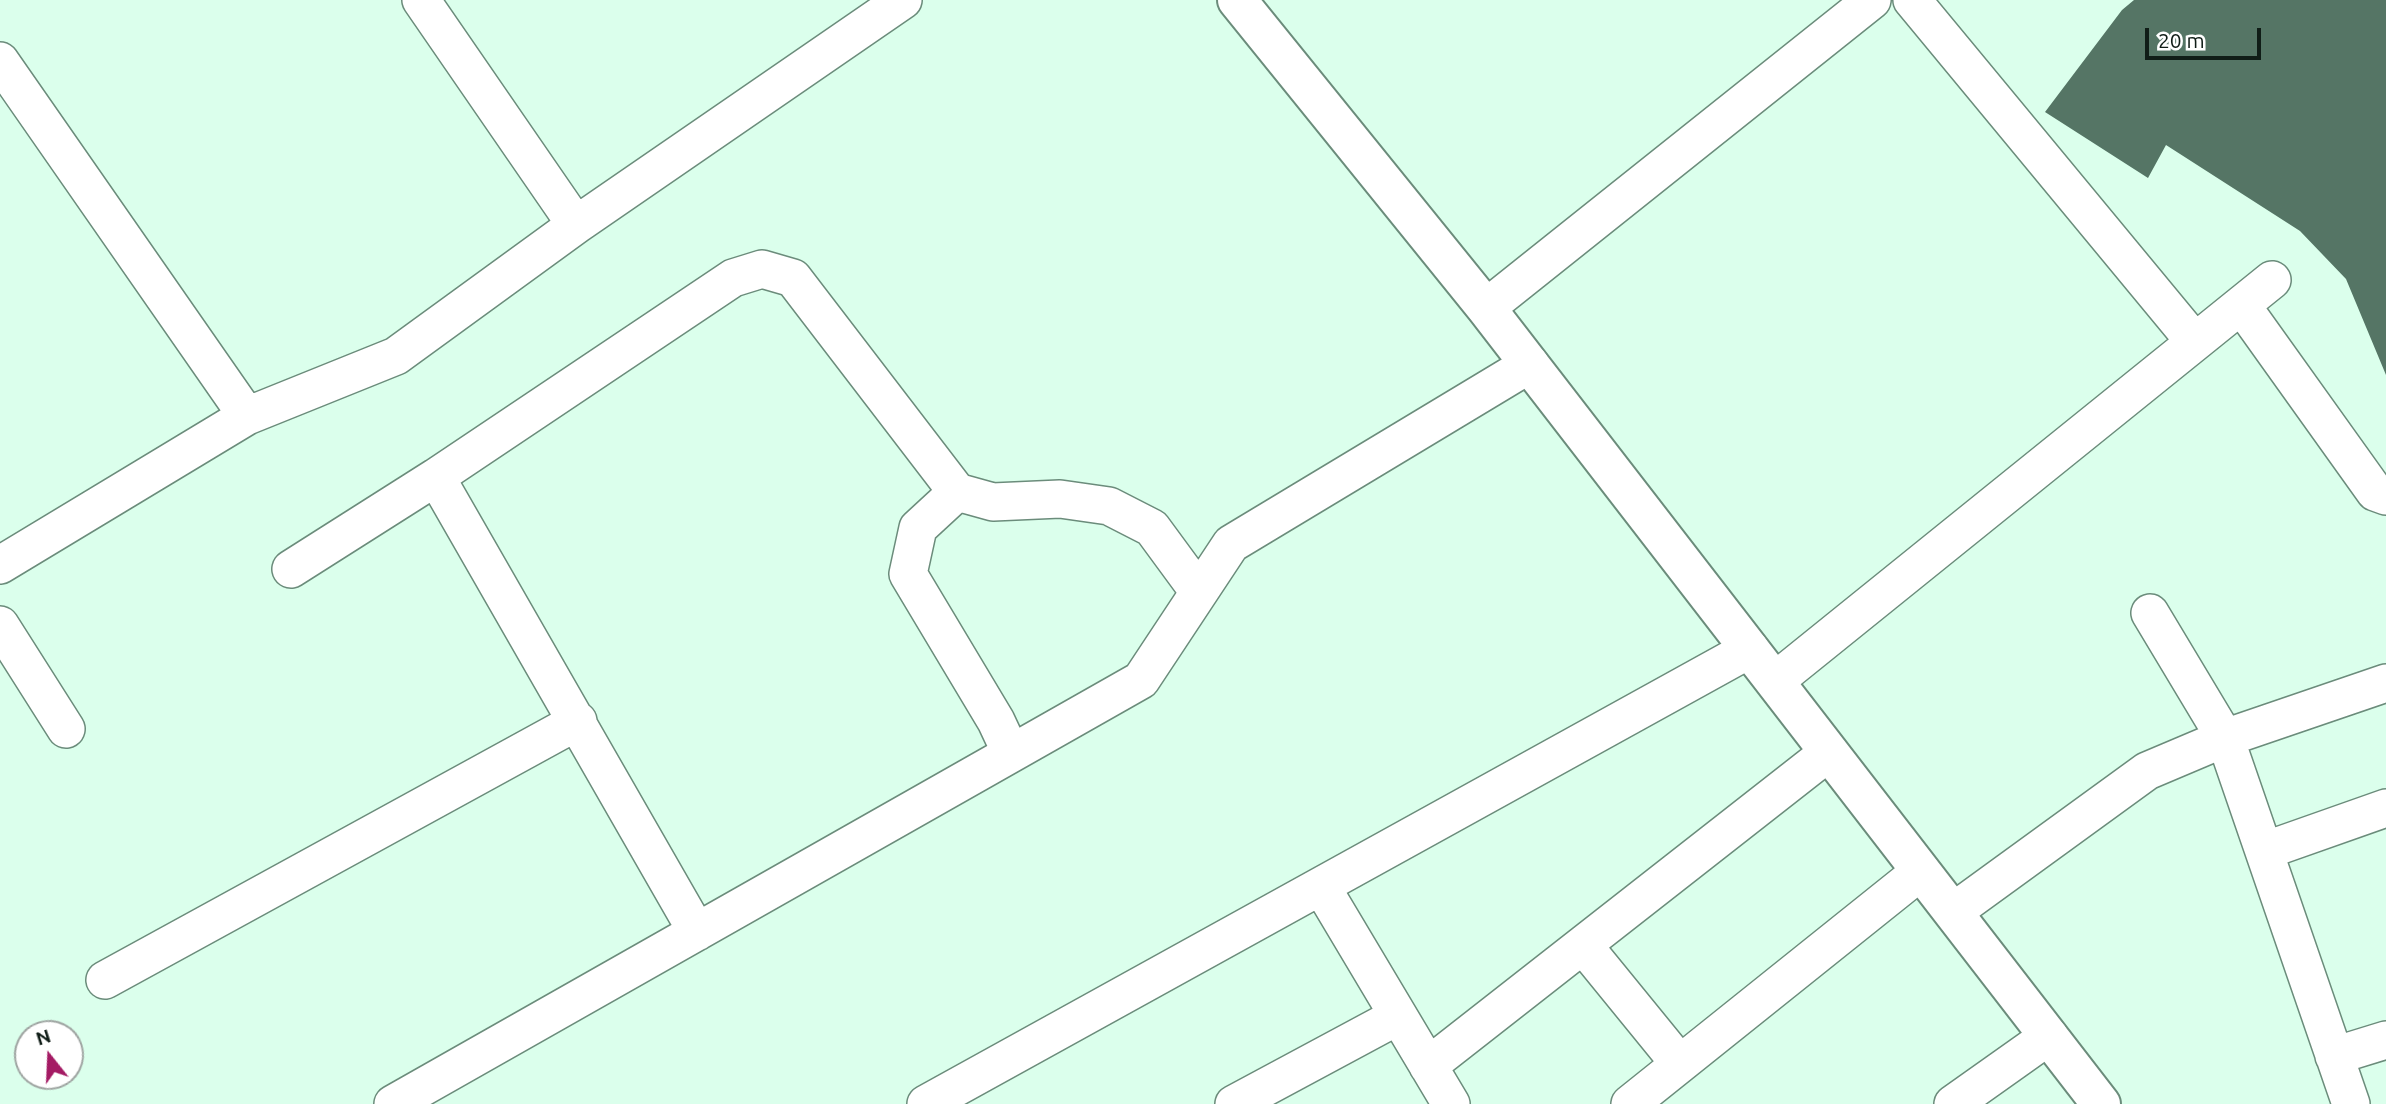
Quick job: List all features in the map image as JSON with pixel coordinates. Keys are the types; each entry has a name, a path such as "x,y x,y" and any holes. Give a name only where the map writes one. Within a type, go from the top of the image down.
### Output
{"street":[{"path":"421,0 576,225"},
{"path":"0,565 247,416 396,356 576,225 903,0"},
{"path":"1237,0 1530,364 2101,1104"},
{"path":"1486,308 1872,0"},
{"path":"1912,0 2195,342"},
{"path":"0,61 247,416"},
{"path":"291,569 436,477 733,278 762,270 793,278 957,492 993,502 1060,499 1109,506 1152,528 1199,592"},
{"path":"1775,681 2272,280"},
{"path":"2242,306 2375,492 2386,496"},
{"path":"393,1104 1140,680 1231,544 1530,364"},
{"path":"436,477 697,932"},
{"path":"957,492 918,528 908,574 996,722 1011,753"},
{"path":"2150,613 2225,738 2351,1104"},
{"path":"0,625 66,729"},
{"path":"926,1104 1750,649"},
{"path":"1953,912 2147,771 2225,738 2386,683"},
{"path":"105,980 578,721"},
{"path":"1428,1066 1829,752"},
{"path":"2264,851 2386,808"},
{"path":"1630,1104 1921,871"},
{"path":"1321,886 1451,1104"},
{"path":"1583,945 1680,1064"},
{"path":"1234,1104 1398,1016"},
{"path":"1953,1104 2049,1036"},
{"path":"2334,1056 2386,1040"}],"building":[{"path":"2134,0 2386,0 2386,375 2346,279 2300,231 2166,145 2148,178 2045,112 2122,10"}]}
